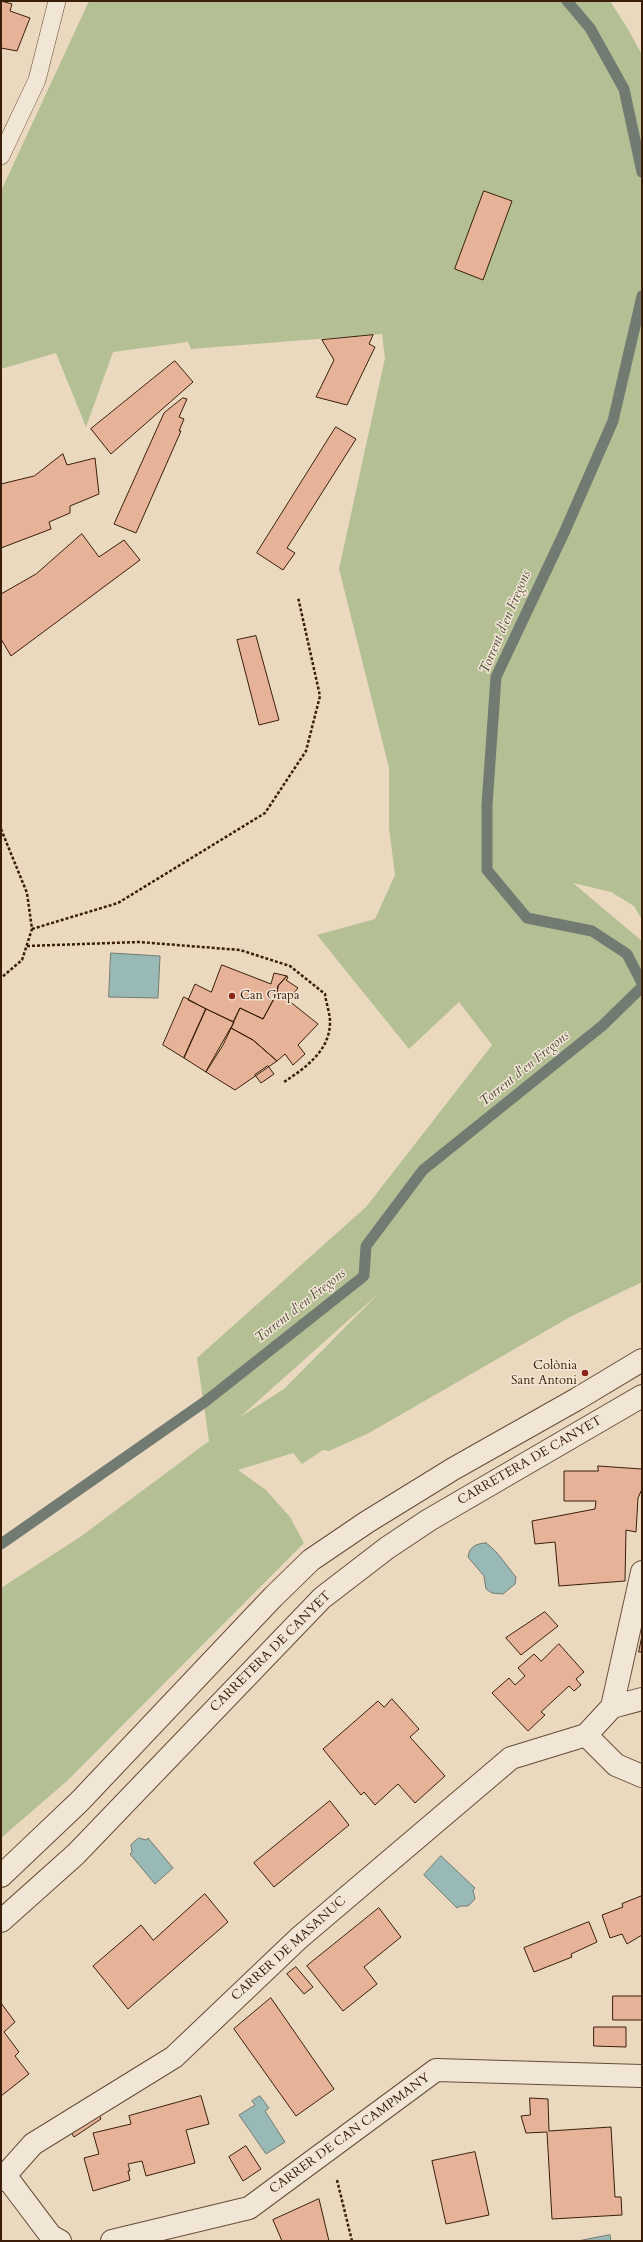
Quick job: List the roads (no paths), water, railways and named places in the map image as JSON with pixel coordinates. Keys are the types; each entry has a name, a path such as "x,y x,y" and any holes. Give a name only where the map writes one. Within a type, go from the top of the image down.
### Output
{"street":[{"path":"1,1876 80,1801 273,1597 311,1560 367,1522 453,1469 578,1399 642,1360"},
{"name":"CARRETERA DE CANYET","path":"1,1921 76,1854 322,1598 387,1548 429,1520 642,1396"},
{"path":"642,1572 612,1707 586,1735 616,1765 642,1776"},
{"path":"612,1707 642,1699"},
{"name":"CARRER DE MASANUC","path":"3,2177 33,2144 174,2056 299,1938 511,1758 586,1735"},
{"name":"CARRER DE CAN CAMPMANY","path":"112,2241 249,2208 436,2070 642,2076"},
{"path":"3,2177 51,2236 60,2241"}],"lane":[{"path":"1,156 37,80 57,1"}],"water":[{"path":"111,953 160,956 158,998 109,997"},
{"path":"486,1543 499,1555 516,1577 515,1584 503,1594 492,1593 486,1589 484,1576 468,1557 474,1546"},
{"path":"139,1838 146,1840 148,1838 173,1868 155,1884 130,1854 132,1852 131,1845"},
{"path":"441,1856 475,1888 473,1890 475,1899 468,1906 460,1906 457,1908 424,1875"},
{"path":"260,2096 269,2108 265,2111 285,2142 266,2154 239,2115 255,2105 252,2101"},
{"path":"610,2235 611,2241 578,2241"}],"waterway":[{"name":"Torrent d'en Fregons","path":"567,1 590,28 624,89 642,172"},
{"name":"Torrent d'en Fregons","path":"642,296 613,421 564,533 496,677 487,805 487,870 527,918 592,931 627,954 642,983"},
{"name":"Torrent d'en Fregons","path":"1,1544 206,1401 364,1276 366,1246 423,1170 602,1026 642,987"}],"place":[{"name":"Can Grapa","path":"232,996"},
{"name":"Colònia Sant Antoni","path":"585,1373"}]}
